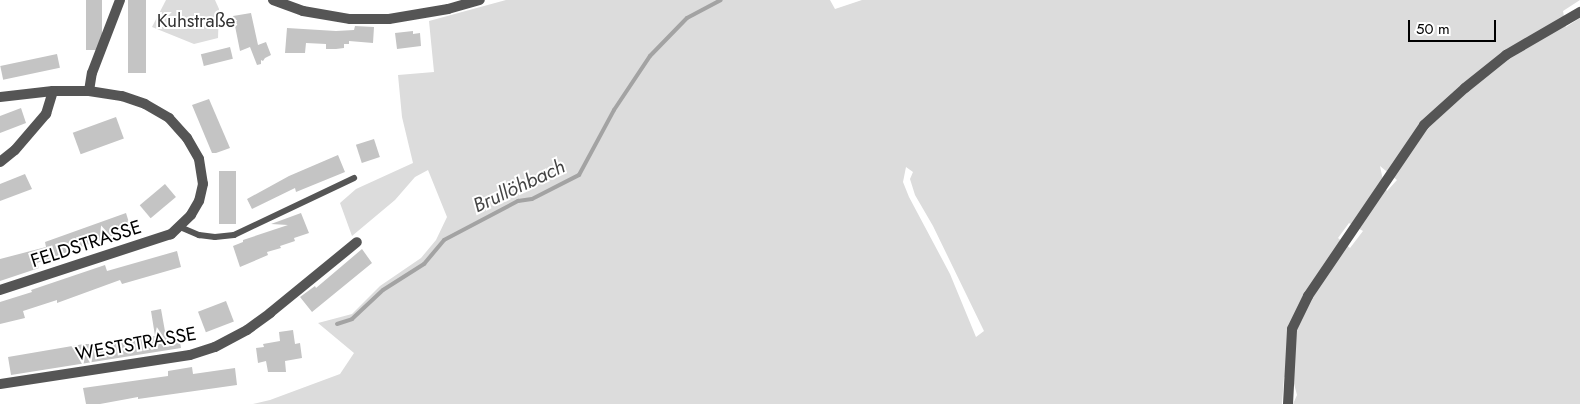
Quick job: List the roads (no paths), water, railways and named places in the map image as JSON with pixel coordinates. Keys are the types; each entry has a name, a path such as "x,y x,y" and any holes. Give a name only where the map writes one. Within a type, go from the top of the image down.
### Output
{"street":[{"path":"89,91 92,73 120,0"},
{"path":"273,0 303,11 340,17 389,19 448,9 480,0"},
{"path":"1288,404 1292,328 1308,296 1424,125 1464,88 1506,55 1580,12"},
{"path":"0,162 16,150 42,120 50,107 53,91"},
{"name":"FELDSTRASSE","path":"0,97 53,91 89,91 122,96 145,104 169,118 187,138 200,159 203,184 199,201 191,215 180,227 159,239 0,290"},
{"name":"WESTSTRASSE","path":"0,384 202,352 247,330 357,242"}],"lane":[{"path":"180,227 199,235 215,237 234,235 354,178"}],"waterway":[{"name":"Brullöhbach","path":"337,324 352,319 383,290 424,264 444,240 518,201 532,199 579,175 614,110 650,56 687,18 721,0"}],"park label":[{"name":"Kuhstraße","path":"196,21"}]}
